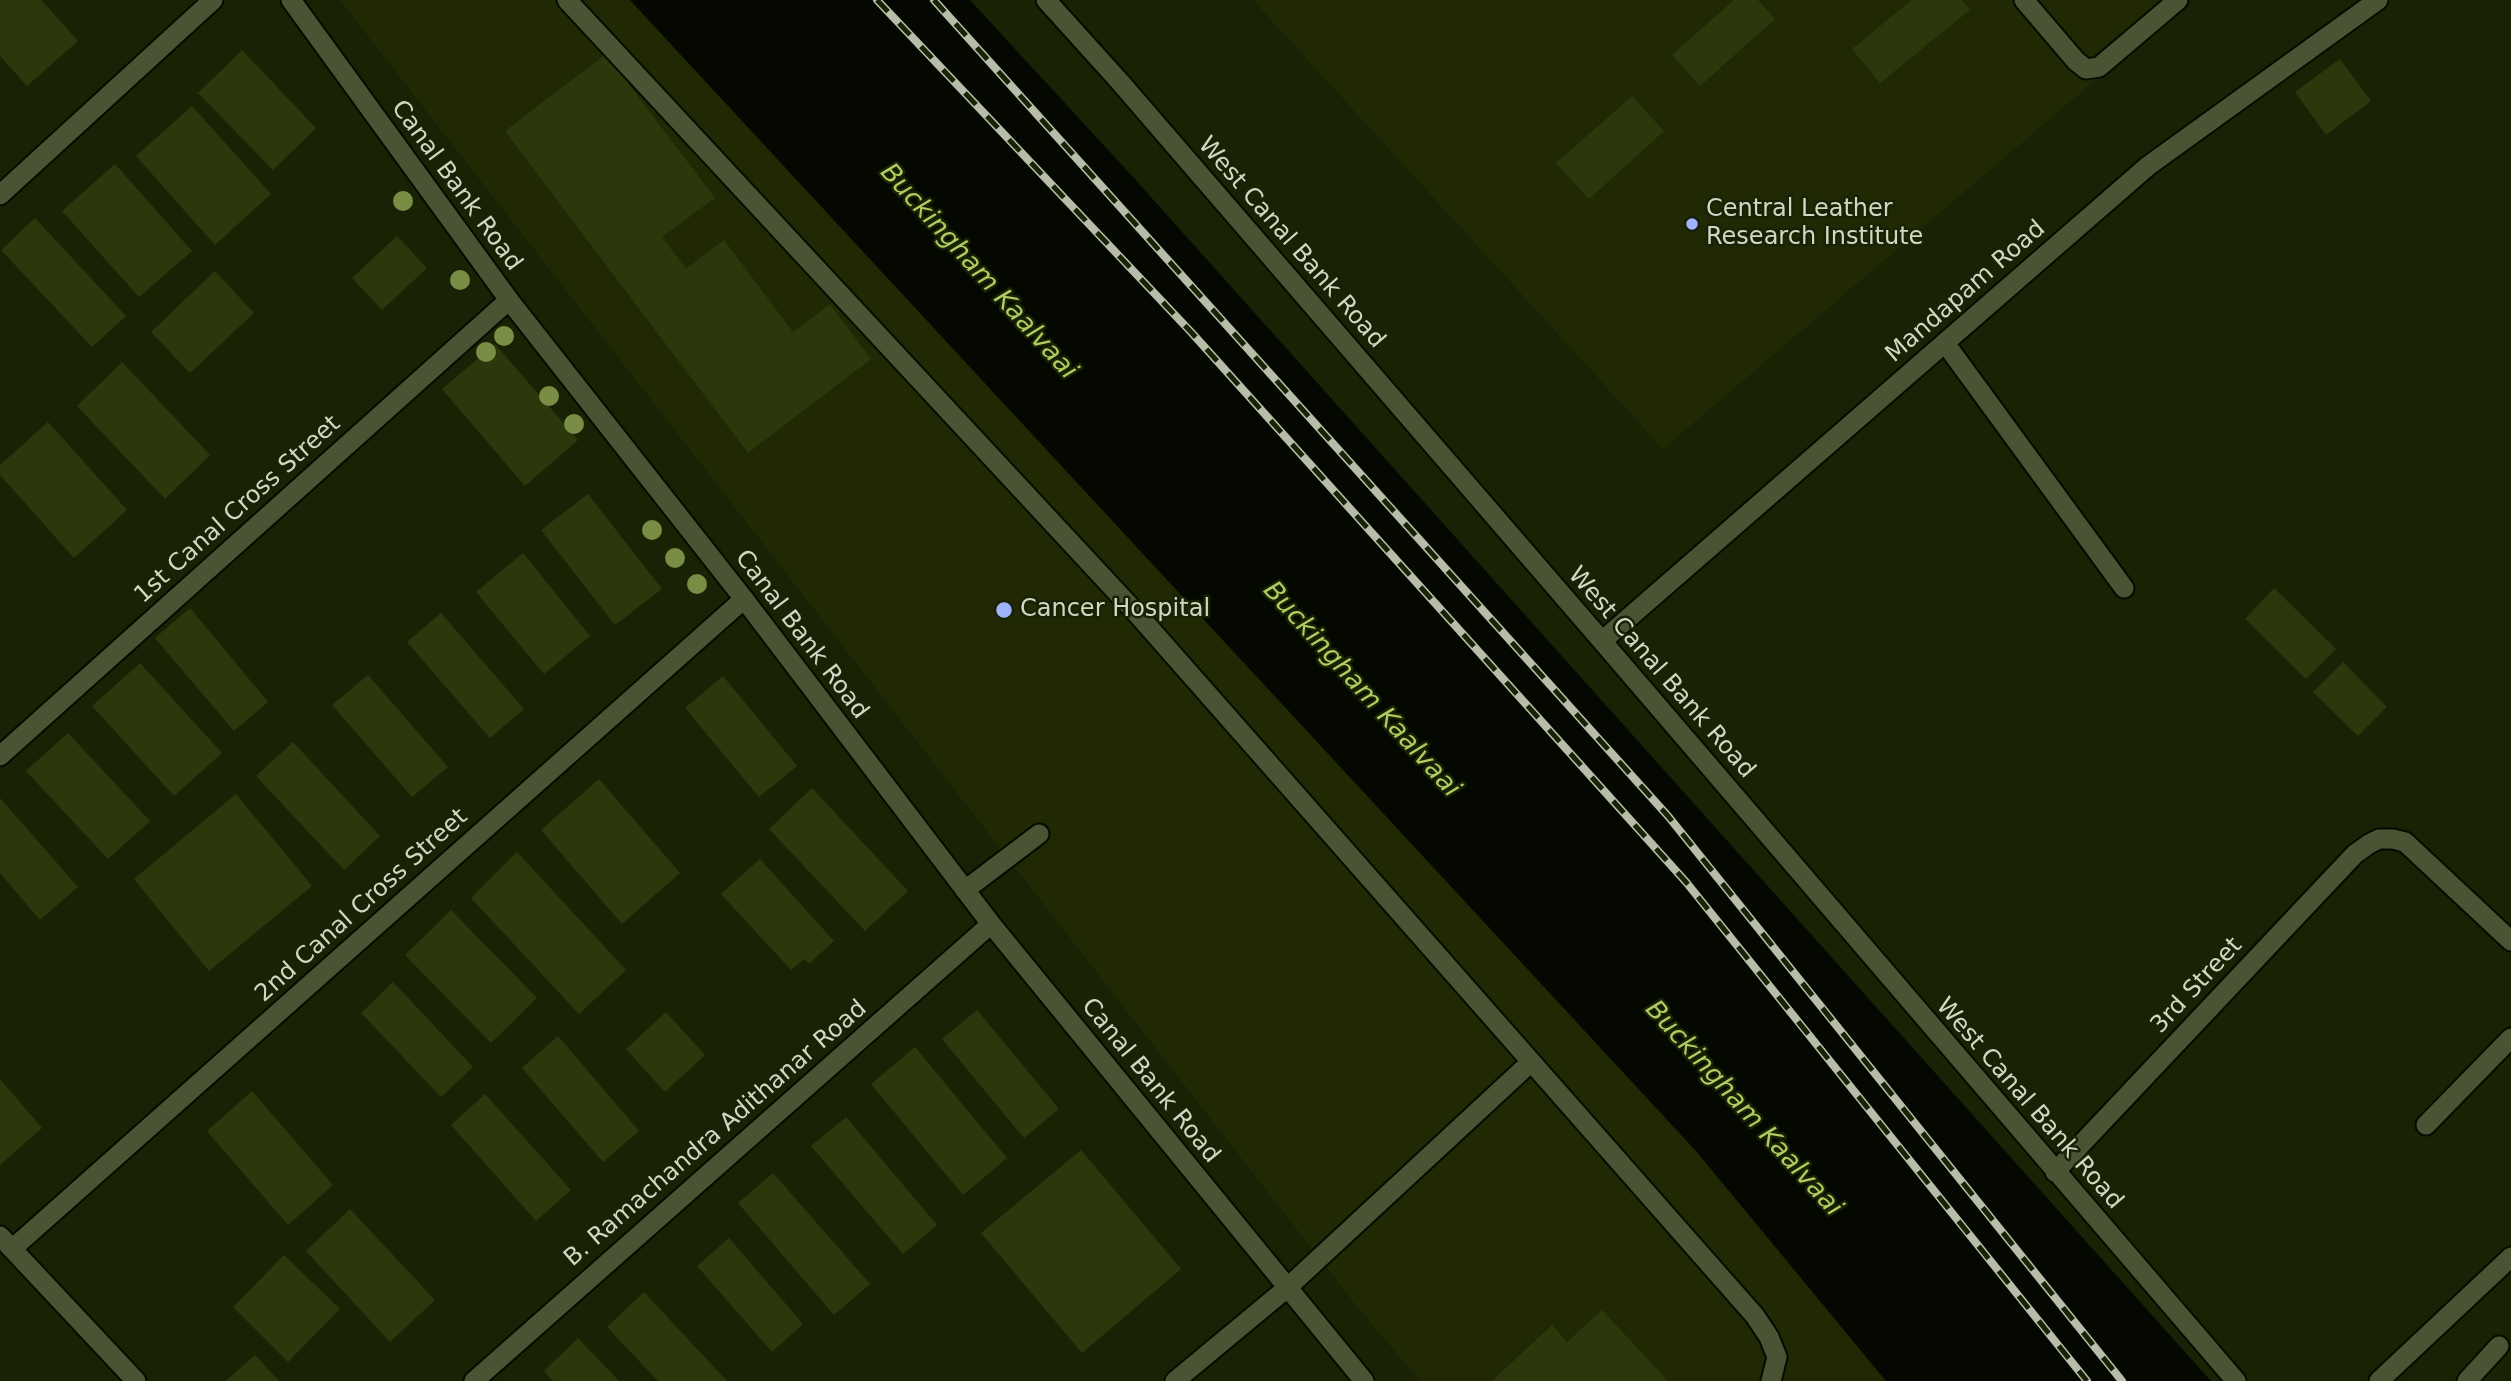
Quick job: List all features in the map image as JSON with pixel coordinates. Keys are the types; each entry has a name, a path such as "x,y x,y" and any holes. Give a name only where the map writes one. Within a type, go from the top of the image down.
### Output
{"street":[{"path":"0,195 213,0"},
{"name":"Canal Bank Road","path":"291,0 509,300 744,599 991,924 1364,1381"},
{"path":"567,0 1139,616 1755,1316 1777,1357 1771,1381"},
{"name":"West Canal Bank Road","path":"1046,0 1120,82 1602,641 2236,1381"},
{"path":"2024,0 2076,61 2087,69 2099,67 2178,0"},
{"name":"Mandapam Road","path":"1602,641 2148,166 2378,0"},
{"name":"1st Canal Cross Street","path":"0,756 509,300"},
{"path":"1945,344 2124,588"},
{"name":"2nd Canal Cross Street","path":"6,1242 744,599"},
{"path":"965,890 1039,834"},
{"name":"3rd Street","path":"2055,1172 2355,854 2379,839 2393,838 2405,842 2511,941"},
{"name":"B. Ramachandra Adithanar Road","path":"474,1381 991,924"},
{"path":"2426,1125 2511,1038"},
{"path":"1175,1381 1287,1288 1531,1062"},
{"path":"6,1242 136,1381"},
{"path":"2379,1381 2511,1257"},
{"path":"2467,1381 2500,1346"}],"shaded area":[{"name":"Cancer Hospital","path":"340,0 630,0 1696,1151 1886,1381 1420,1381 1355,1304"},
{"name":"Central Leather Research Institute","path":"1253,0 2189,0 1663,449"}],"water":[{"name":"Buckingham Kaalvaai","path":"630,0 970,0 1133,177 2211,1381 1886,1381 1696,1151"}],"building":[{"path":"0,0 41,0 78,41 27,86 0,56"},
{"path":"1734,0 1758,0 1775,19 1700,86 1672,55"},
{"path":"1912,0 1962,0 1970,10 1880,83 1852,49"},
{"path":"242,50 316,128 273,170 198,93"},
{"path":"606,54 715,198 662,237 686,269 724,240 793,332 830,304 871,359 748,453 505,131"},
{"path":"2340,59 2371,101 2326,135 2295,92"},
{"path":"1632,96 1664,131 1589,199 1556,163"},
{"path":"192,106 271,194 215,245 136,156"},
{"path":"115,164 192,251 139,297 62,211"},
{"path":"35,218 126,316 92,347 1,250"},
{"path":"397,236 427,268 382,310 352,278"},
{"path":"215,271 254,313 190,373 151,332"},
{"path":"495,344 578,440 525,486 442,389"},
{"path":"122,362 210,455 165,499 77,406"},
{"path":"48,422 127,510 74,558 0,475 0,465"},
{"path":"588,494 662,589 615,625 541,530"},
{"path":"523,553 590,636 544,674 476,592"},
{"path":"2274,588 2336,649 2306,679 2245,619"},
{"path":"190,608 268,702 234,731 155,638"},
{"path":"441,613 524,709 490,738 407,642"},
{"path":"2343,662 2387,707 2358,736 2313,692"},
{"path":"140,663 222,753 174,796 92,706"},
{"path":"368,675 448,767 412,797 332,705"},
{"path":"723,676 797,766 759,797 685,708"},
{"path":"68,733 150,821 108,859 26,771"},
{"path":"293,742 380,836 344,870 256,776"},
{"path":"599,779 680,873 622,924 541,830"},
{"path":"812,788 908,891 865,931 769,829"},
{"path":"236,794 312,886 209,971 134,879"},
{"path":"0,798 78,887 40,920 0,873"},
{"path":"517,852 626,970 579,1014 471,898"},
{"path":"760,859 834,941 809,964 804,959 791,970 721,894"},
{"path":"451,910 537,998 491,1043 405,955"},
{"path":"393,982 473,1067 441,1097 361,1013"},
{"path":"977,1010 1059,1109 1024,1138 942,1039"},
{"path":"666,1012 705,1055 665,1092 626,1049"},
{"path":"558,1036 639,1131 603,1162 522,1068"},
{"path":"915,1047 1007,1158 963,1195 871,1084"},
{"path":"0,1079 42,1128 0,1165"},
{"path":"252,1091 333,1185 288,1225 207,1131"},
{"path":"485,1094 571,1190 536,1221 451,1125"},
{"path":"846,1117 937,1225 903,1254 811,1146"},
{"path":"1081,1150 1181,1269 1082,1353 981,1233"},
{"path":"773,1173 870,1284 834,1315 738,1203"},
{"path":"350,1209 435,1300 390,1342 306,1251"},
{"path":"729,1238 803,1324 772,1352 697,1266"},
{"path":"284,1255 340,1309 288,1362 233,1307"},
{"path":"644,1292 727,1381 658,1381 607,1327"},
{"path":"1602,1310 1668,1381 1492,1381 1552,1325 1567,1342"},
{"path":"578,1338 619,1381 553,1381 544,1371"},
{"path":"255,1355 279,1381 226,1381"}],"railway":[{"path":"877,0 1191,332 1686,882 2087,1381"},
{"path":"934,0 1668,816 2122,1381"}],"place":[{"name":"Central Leather Research Institute","path":"1692,224"},
{"name":"Cancer Hospital","path":"1004,610"}]}
